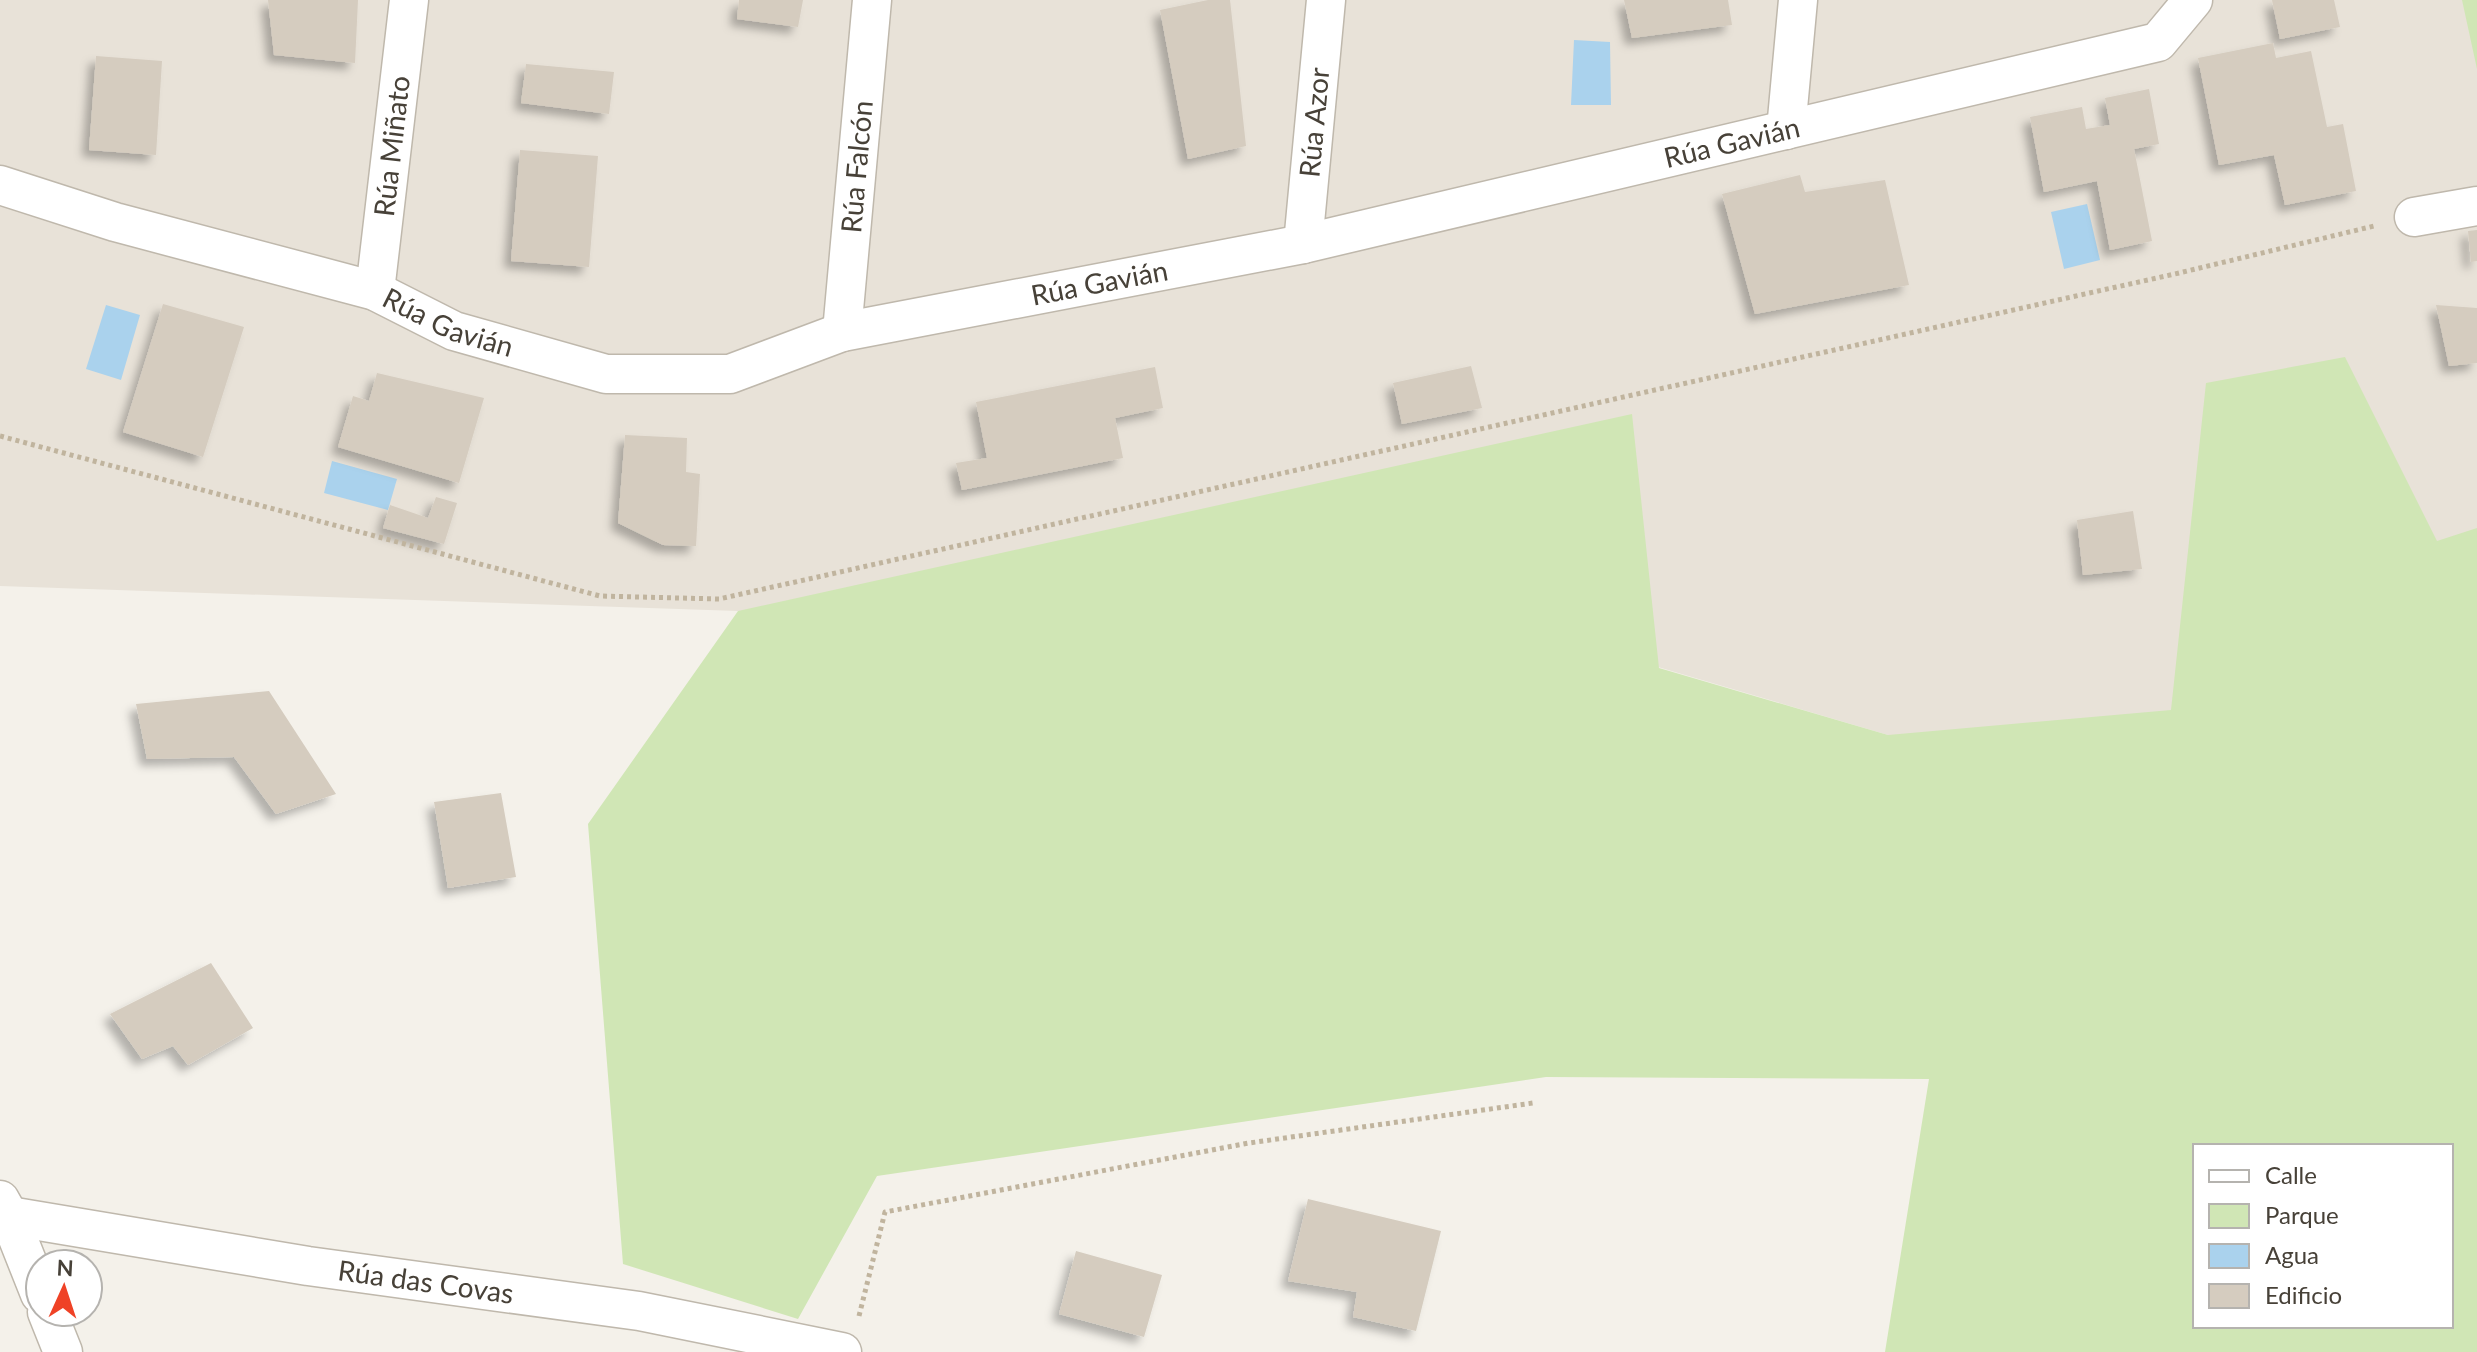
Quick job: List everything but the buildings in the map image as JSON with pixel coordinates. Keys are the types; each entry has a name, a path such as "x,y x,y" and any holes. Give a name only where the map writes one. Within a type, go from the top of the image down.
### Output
{"street":[{"name":"Rúa Miñato","path":"375,291 409,0"},
{"name":"Rúa Falcón","path":"842,332 872,0"},
{"name":"Rúa Azor","path":"1303,244 1326,0"},
{"path":"1786,130 1798,0"},
{"name":"Rúa Gavián","path":"0,185 115,222 375,291 454,331 606,374 730,374 842,332 1303,244 2158,42 2193,0"},
{"path":"2414,217 2477,206"},
{"path":"5,1208 24,1255"},
{"name":"Rúa das Covas","path":"5,1208 308,1266 850,1338"},
{"path":"53,1328 63,1352"}],"path":[{"path":"0,436 600,596 719,599 2179,273 2414,217"},
{"path":"850,1338 885,1212 1249,1143 1533,1103"}],"shaded area":[{"path":"0,0 2477,0 2477,629 2289,750 1888,735 1658,667 738,611 0,586"}],"green space":[{"path":"2462,0 2477,0 2477,69"},
{"path":"2345,357 2437,541 2477,528 2477,1352 1885,1352 1929,1079 1546,1077 877,1176 798,1319 623,1264 588,824 738,611 1632,414 1659,668 1888,735 2171,710 2206,383"}],"water":[{"path":"1574,40 1610,42 1611,105 1571,105"},
{"path":"2087,204 2100,260 2064,269 2051,212"},
{"path":"106,305 140,315 121,380 86,369"},
{"path":"332,461 397,479 388,510 324,493"}]}
